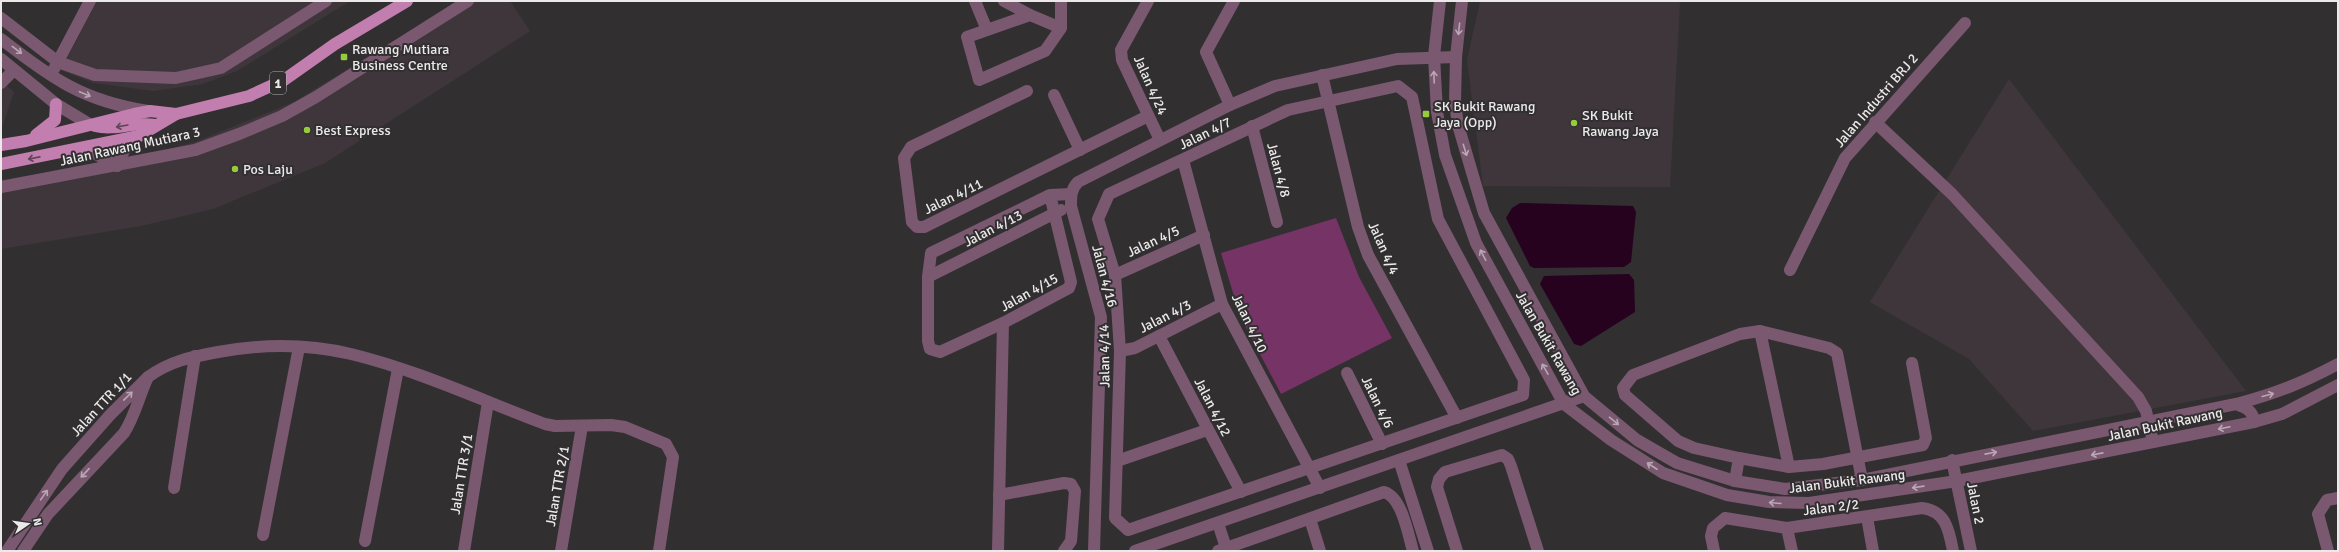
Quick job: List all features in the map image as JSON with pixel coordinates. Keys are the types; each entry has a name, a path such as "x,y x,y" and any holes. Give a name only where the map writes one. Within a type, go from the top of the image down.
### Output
{"main road":[{"name":"1","path":"1,164 139,136 155,125 176,114 249,96 284,80 335,44 407,1"},
{"path":"26,141 52,124 56,115 56,104"},
{"name":"1","path":"1,145 26,141 89,124 150,111 176,114"},
{"path":"89,124 114,128 143,122 155,125"}],"street":[{"path":"56,104 50,77 90,1"},
{"path":"1,18 58,62 95,75 176,78 221,68 326,1"},
{"name":"Jalan Rawang Mutiara 3","path":"1,187 195,150 282,116 316,97 468,1"},
{"path":"975,1 987,30"},
{"path":"1004,1 1030,16 1061,28"},
{"path":"1030,16 967,37 979,80 1045,51 1061,28 1061,1"},
{"name":"Jalan 4/24","path":"1148,1 1121,50 1122,60 1160,140"},
{"path":"1230,105 1206,52 1234,1"},
{"name":"Jalan Bukit Rawang","path":"1440,1 1434,56 1435,102 1445,155 1464,213 1476,243 1564,404 1611,440 1663,473 1699,487 1727,495 1769,502 1809,503 1957,481 2254,422 2282,414 2338,385"},
{"name":"Jalan Bukit Rawang","path":"1462,1 1456,57 1455,85 1458,125 1484,213 1584,396 1637,440 1677,463 1735,481 1785,489 1862,480 1952,460 2236,404 2273,394 2298,385 2338,364"},
{"name":"Jalan Industri BRJ 2","path":"1790,270 1845,158 1875,122 1965,23"},
{"path":"1,39 50,77 85,95 113,104 150,111"},
{"path":"928,277 931,253 1050,195 1071,200 1078,182 1230,105 1275,86 1397,59 1434,56 1456,57"},
{"path":"1,59 56,104 89,124"},
{"path":"1,83 14,70"},
{"name":"Jalan 4/4","path":"1322,75 1358,227 1368,255 1457,418"},
{"path":"27,81 50,77"},
{"name":"Jalan 4/7","path":"1103,206 1109,194 1288,110 1328,100 1398,86 1412,97 1438,219 1524,380 1523,395 1457,418"},
{"name":"Jalan 4/11","path":"1026,91 911,147 904,158 912,222 917,227 924,227 1148,116"},
{"path":"1054,94 1080,150"},
{"path":"1875,122 1952,194 2138,397 2146,411 2153,442"},
{"name":"Jalan 4/8","path":"1252,126 1277,222"},
{"path":"77,149 94,153 117,166 121,154 128,144 139,136"},
{"name":"Jalan 4/10","path":"1183,160 1222,304 1320,488"},
{"name":"Jalan 4/15","path":"928,277 928,341 930,349 940,352 1003,323 1070,286 1050,195"},
{"name":"Jalan 4/13","path":"928,277 1054,213 1071,200"},
{"name":"Jalan 4/16","path":"1071,200 1101,317 1094,551"},
{"name":"Jalan 4/14","path":"1103,206 1098,219 1115,275 1120,356 1115,518 1128,530 1241,492"},
{"name":"Jalan 4/5","path":"1115,275 1204,234"},
{"name":"Jalan 4/3","path":"1100,361 1120,356 1222,304"},
{"path":"998,551 1003,323"},
{"path":"1760,331 1789,467"},
{"path":"1862,480 1859,457 1837,353 1829,348 1760,331 1727,339 1633,375 1623,388 1625,396 1678,441 1694,448 1789,467 1859,457 1920,446 1925,443 1926,438 1912,363"},
{"name":"Jalan 4/12","path":"1159,336 1207,430 1241,492"},
{"path":"263,535 299,348"},
{"path":"148,377 166,364 196,356 232,350 299,348 351,354 488,402 545,424 555,426 625,427 666,444 673,456 659,551"},
{"path":"174,488 196,356"},
{"path":"365,541 398,370"},
{"name":"Jalan 4/6","path":"1347,373 1382,444"},
{"name":"Jalan TTR 1/1","path":"7,551 62,469 83,444 148,377"},
{"name":"Jalan TTR 1/1","path":"23,551 30,538 48,514 124,433 133,419 138,396 148,377"},
{"path":"1135,551 1584,396"},
{"name":"Jalan TTR 3/1","path":"464,551 488,402"},
{"path":"2236,404 2249,409 2253,414 2254,422"},
{"path":"1241,492 1457,418"},
{"name":"Jalan TTR 2/1","path":"561,551 582,426"},
{"path":"1117,460 1207,430"},
{"path":"83,444 98,459"},
{"path":"1457,551 1437,487 1439,479 1445,472 1502,455 1508,459 1538,551"},
{"path":"1735,481 1739,458"},
{"path":"1399,460 1428,551"},
{"name":"Jalan 2","path":"1952,460 1971,551"},
{"path":"999,496 1064,482 1071,484 1075,491 1071,541 1064,551"},
{"path":"1218,522 1224,550 1384,492 1391,494 1397,502 1413,551"},
{"path":"2328,551 2318,514 2327,500 2338,498"},
{"name":"Jalan 2/2","path":"1714,551 1711,536 1712,528 1725,518 1787,528 1922,508 1931,510 1942,517 1948,526 1953,551"},
{"path":"1867,517 1873,551"},
{"path":"1310,519 1320,551"},
{"path":"1787,528 1792,551"},
{"path":"19,532 30,538"}],"shaded area":[{"path":"97,1 350,1 237,71 203,84 153,91 93,83 61,70"},
{"path":"458,1 510,1 530,31 325,163 213,209 141,226 1,249 1,180 131,159 195,142 294,102"},
{"name":"SK Bukit Rawang Jaya","path":"1480,1 1680,1 1670,187 1483,186 1467,60"},
{"path":"2009,79 2246,391 2033,431 1969,359 1870,302"},
{"path":"1,81 14,92 1,130"},
{"path":"1520,203 1633,206 1636,212 1631,262 1624,267 1534,268 1530,266 1506,218 1512,208"},
{"path":"1336,218 1359,277 1392,338 1281,394 1240,316 1221,253"},
{"path":"1629,274 1634,280 1635,312 1581,346 1574,344 1540,284 1544,276"}],"place":[{"name":"Rawang Mutiara Business Centre","path":"344,57"},
{"name":"SK Bukit Rawang Jaya (Opp)","path":"1426,114"},
{"name":"SK Bukit Rawang Jaya","path":"1574,123"},
{"name":"Best Express","path":"307,130"},
{"name":"Pos Laju","path":"235,169"}]}
